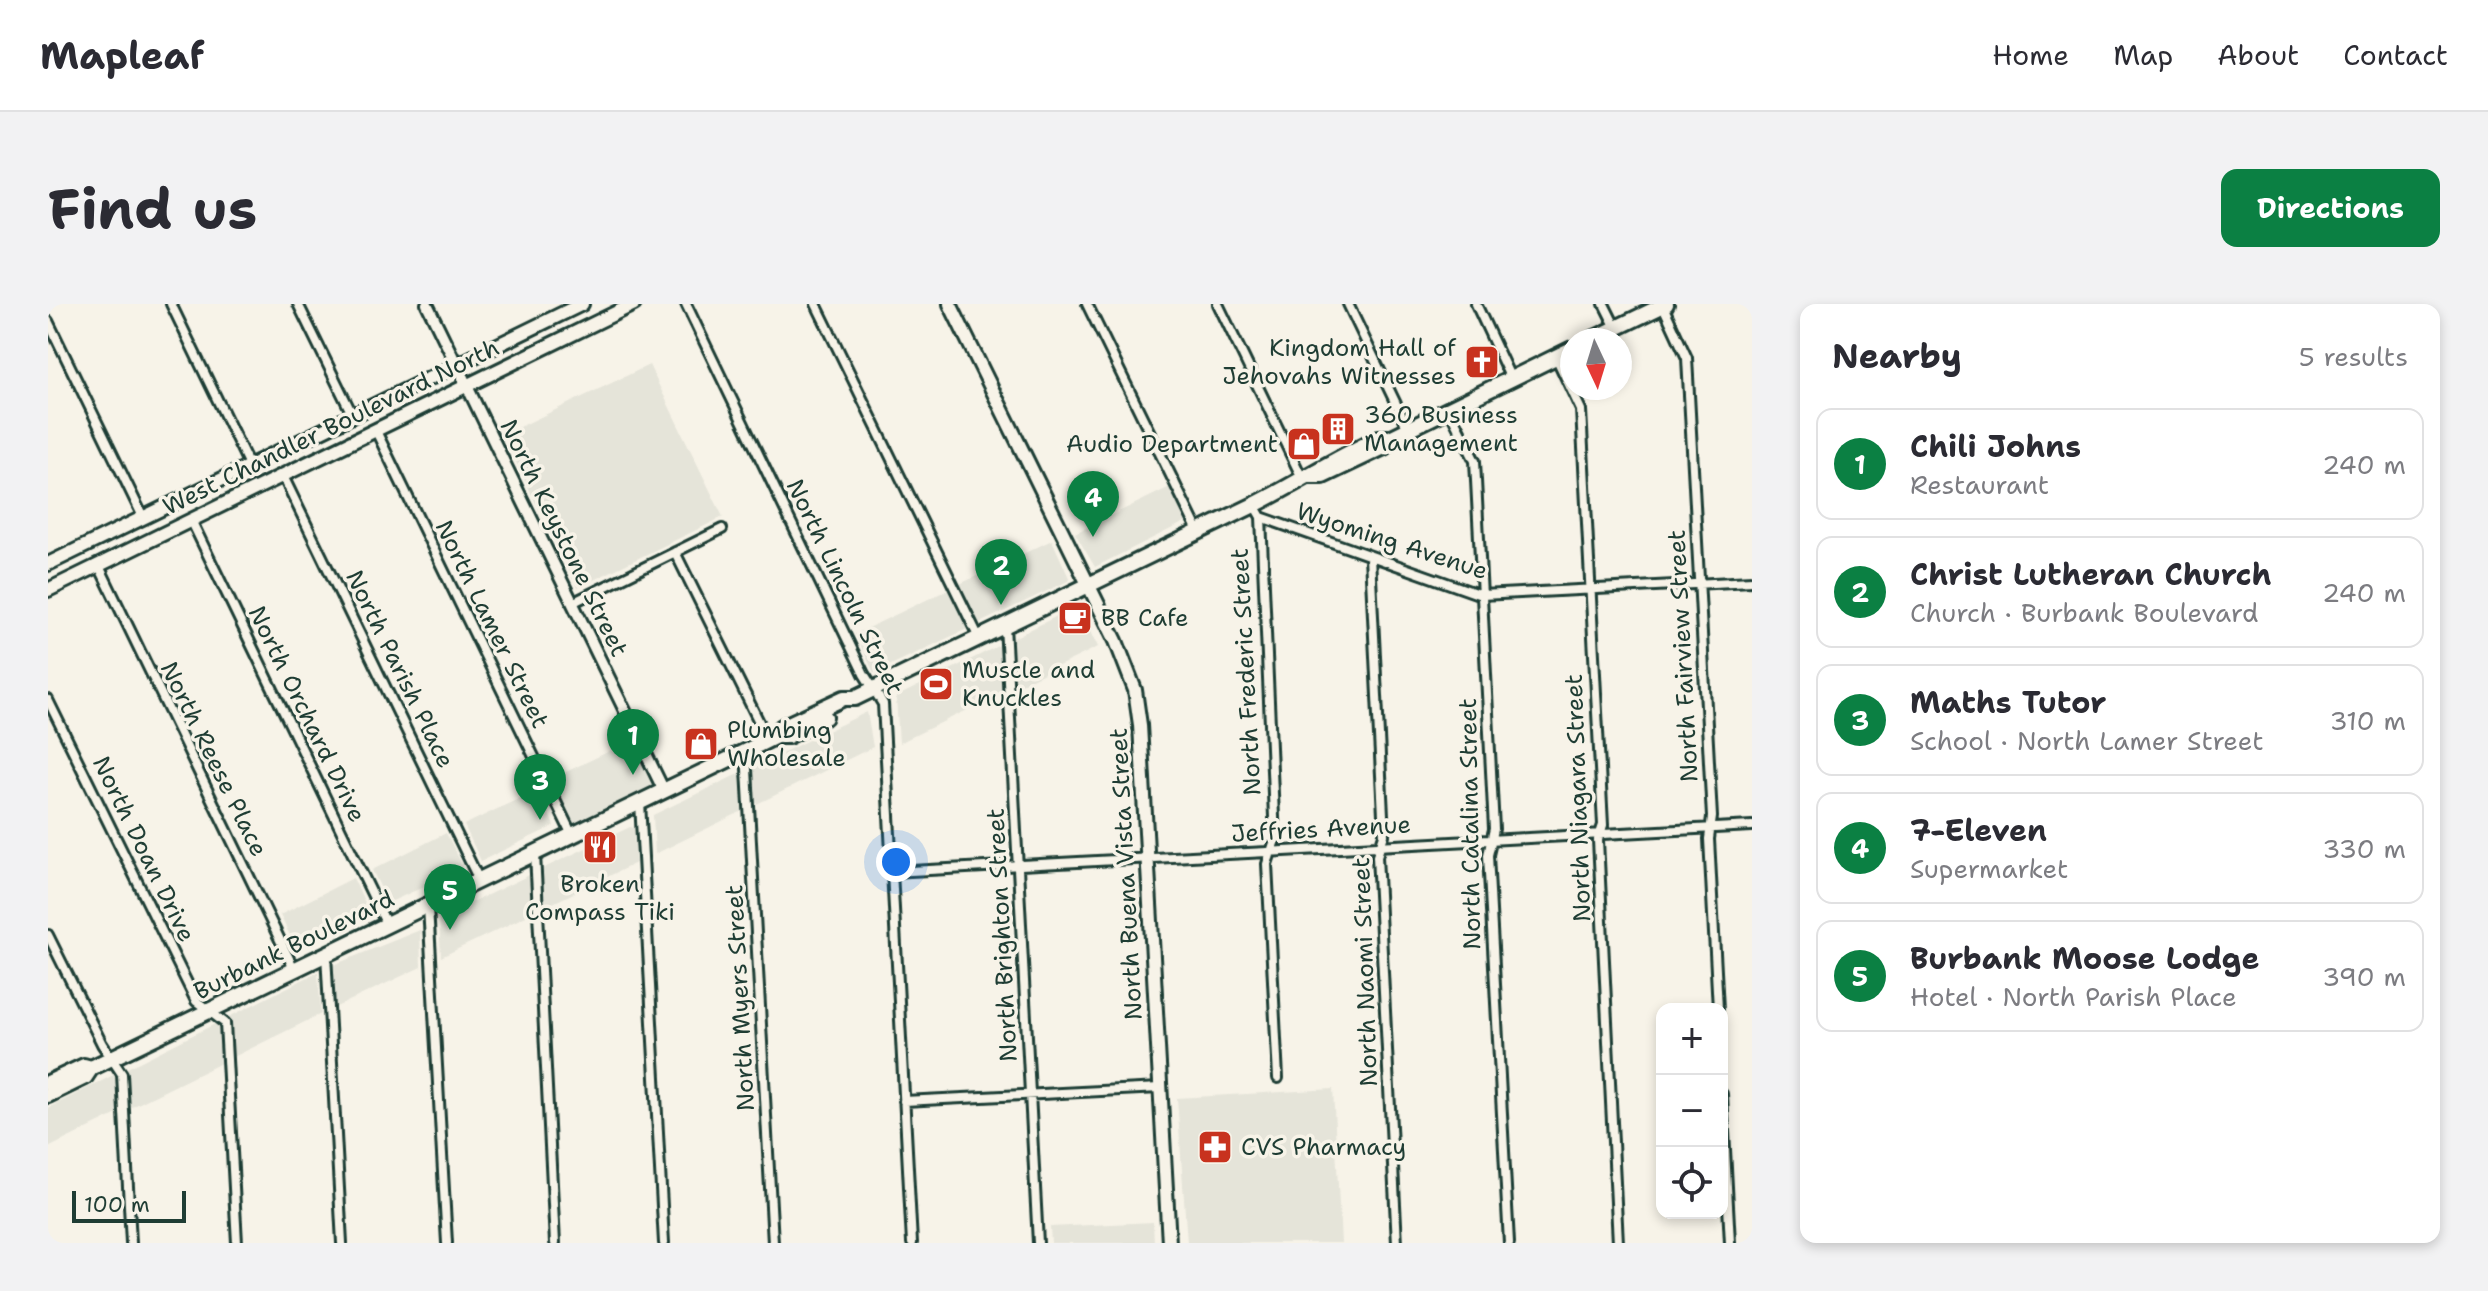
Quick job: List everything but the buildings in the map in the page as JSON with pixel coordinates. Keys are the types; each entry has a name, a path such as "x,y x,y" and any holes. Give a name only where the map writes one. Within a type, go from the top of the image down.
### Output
{"main road":[{"path":"48,564 457,365 560,309 582,304"},
{"name":"West Chandler Boulevard North","path":"48,590 634,304"},
{"name":"North Buena Vista Street","path":"950,304 1116,642 1135,690 1140,725 1169,1243"},
{"path":"1616,328 1664,305"},
{"name":"Burbank Boulevard","path":"48,1095 85,1077 91,1068 772,738 788,736 848,706 855,698 873,689 1198,531 1258,511 1307,478 1323,476 1384,447 1390,438 1560,355"},
{"name":"Burbank Boulevard","path":"48,1083 84,1066 91,1068"}],"street":[{"path":"171,304 249,465"},
{"path":"298,304 353,416"},
{"name":"North Keystone Street","path":"427,304 664,791"},
{"name":"North Lincoln Street","path":"686,304 883,704 912,1243"},
{"path":"816,304 979,638"},
{"name":"North Frederic Street","path":"1087,304 1198,531"},
{"path":"1218,304 1307,478"},
{"path":"1348,304 1408,429"},
{"path":"1476,304 1511,379"},
{"path":"1604,304 1616,328"},
{"name":"North Fairview Street","path":"1664,305 1687,358 1718,1003"},
{"path":"48,321 143,517"},
{"name":"North Niagara Street","path":"1556,357 1581,410 1603,825 1600,834 1618,1243"},
{"name":"North Catalina Street","path":"1449,409 1475,461 1494,829 1488,855 1509,1243"},
{"name":"North Lamer Street","path":"376,431 572,835"},
{"name":"North Parish Place","path":"283,476 479,880"},
{"name":"North Frederic Street","path":"1258,511 1275,840 1267,864 1278,1078"},
{"name":"Wyoming Avenue","path":"1258,511 1370,557 1481,595 1752,581"},
{"name":"North Orchard Drive","path":"191,520 387,925"},
{"path":"574,602 722,529"},
{"path":"675,552 772,738"},
{"name":"North Naomi Street","path":"1370,557 1384,835 1377,856 1397,1243"},
{"name":"North Reese Place","path":"99,566 294,969"},
{"name":"North Brighton Street","path":"1005,625 1038,1243"},
{"name":"North Doan Drive","path":"48,700 196,1001 209,1011"},
{"name":"North Myers Street","path":"746,751 773,1243"},
{"path":"640,802 664,1243"},
{"name":"Jeffries Avenue","path":"892,872 1752,826"},
{"path":"535,854 555,1243"},
{"path":"428,906 447,1243"},
{"path":"48,935 122,1074 131,1243"},
{"path":"326,954 342,1243"},
{"path":"209,1011 225,1023 237,1243"},
{"path":"904,1101 1160,1088"},
{"path":"1725,1147 1730,1243"}],"shaded area":[{"path":"649,365 723,517 577,588 503,435"},
{"path":"1170,487 1187,521 1095,567 1075,533"},
{"path":"1052,540 1070,580 874,673 855,634"},
{"path":"1079,605 1098,647 899,743 896,697"},
{"path":"867,712 873,747 655,854 653,815"},
{"path":"639,737 660,789 571,833 545,782"},
{"path":"539,789 554,826 481,861 464,825"},
{"path":"630,827 634,828 636,863 441,957 439,918"},
{"path":"446,833 463,866 460,870 388,903 372,870"},
{"path":"353,878 369,911 367,915 300,949 296,948 280,915"},
{"path":"420,930 421,967 334,1008 331,966"},
{"path":"318,972 321,1014 48,1148 48,1108"},
{"path":"1333,1089 1341,1243 1187,1243 1177,1098"},
{"path":"1153,1222 1154,1243 1051,1243 1050,1227"}],"place":[{"name":"Kingdom Hall of Jehovahs Witnesses","path":"1482,362"},
{"name":"360 Business Management","path":"1338,429"},
{"name":"Audio Department","path":"1304,444"},
{"name":"7-Eleven","path":"1093,537"},
{"name":"Christ Lutheran Church","path":"1001,605"},
{"name":"BB Cafe","path":"1075,618"},
{"name":"Muscle and Knuckles","path":"936,684"},
{"name":"Plumbing Wholesale","path":"701,744"},
{"name":"Chili Johns","path":"633,775"},
{"name":"Maths Tutor","path":"540,820"},
{"name":"Broken Compass Tiki","path":"600,847"},
{"name":"Burbank Moose Lodge","path":"450,930"},
{"name":"CVS Pharmacy","path":"1215,1147"}]}
